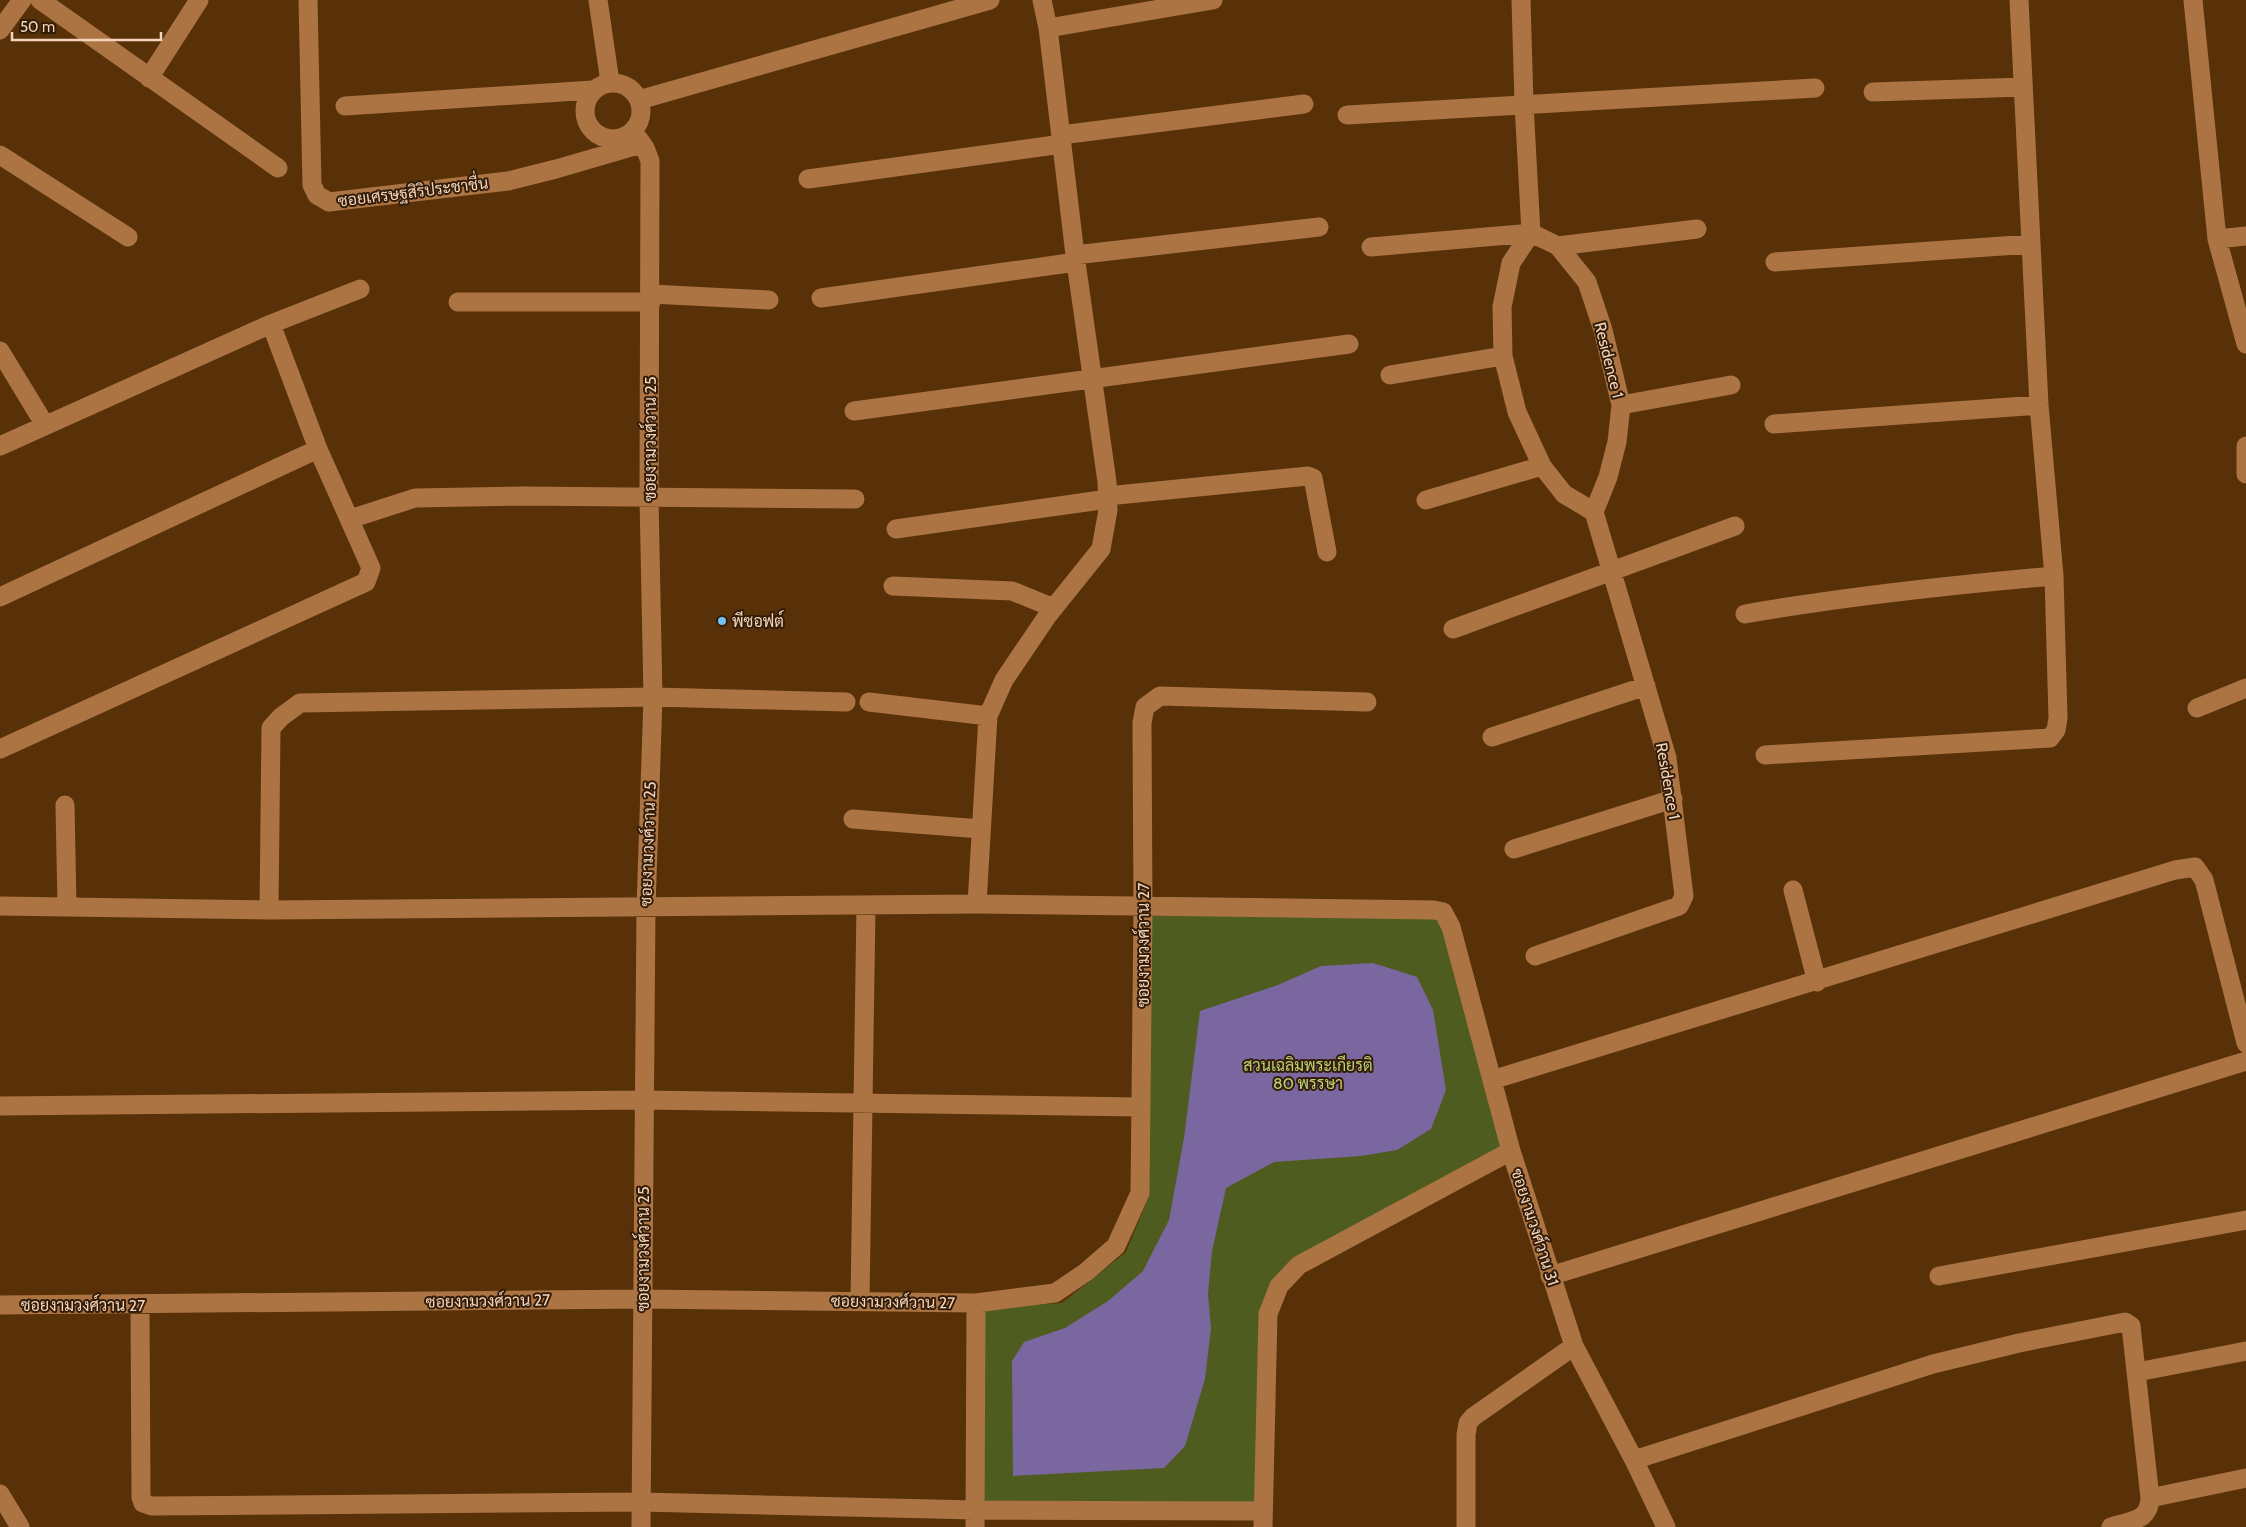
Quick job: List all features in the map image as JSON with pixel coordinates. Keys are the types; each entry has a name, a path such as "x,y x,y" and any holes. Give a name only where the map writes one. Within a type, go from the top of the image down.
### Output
{"street":[{"path":"0,30 22,0"},
{"path":"40,0 278,168"},
{"path":"149,78 199,0"},
{"name":"ซอยเศรษฐสิริประชาชื่น","path":"308,0 312,185 317,195 329,202 508,181 556,169 638,137"},
{"path":"598,0 601,86"},
{"path":"640,100 990,0"},
{"path":"977,904 988,716 1004,680 1054,608 1101,549 1106,528 1108,498 1048,28 1042,0"},
{"path":"1048,28 1212,0"},
{"path":"1521,0 1531,233 1510,263 1502,307 1503,356 1517,412 1542,466 1564,494 1594,512"},
{"path":"1765,755 2050,738 2056,730 2058,718 2054,576 2039,406 2019,0"},
{"path":"2193,0 2217,239 2246,344"},
{"path":"345,106 601,86 627,86 640,100 641,116 638,137 608,139 592,130 584,115 588,97 601,86"},
{"path":"1873,92 2023,87"},
{"path":"1347,115 1815,88"},
{"path":"808,179 1304,104"},
{"name":"ซอยงามวงศ์วาน 25","path":"638,137 650,161 649,498 653,697 646,908 641,1527"},
{"path":"0,155 128,237"},
{"path":"821,298 1076,258 1319,227"},
{"path":"1558,246 1698,229"},
{"path":"1371,247 1531,233"},
{"name":"Residence 1","path":"1531,233 1558,246 1586,282 1604,330 1620,405 1617,442 1608,477 1594,512 1668,758 1684,896 1679,906 1535,956"},
{"path":"2217,239 2246,236"},
{"path":"1775,262 2030,244"},
{"path":"0,446 271,324 360,289"},
{"path":"458,302 651,298 769,300"},
{"path":"0,750 366,582 371,568 318,449 271,324"},
{"path":"854,411 1349,344"},
{"path":"0,351 45,426"},
{"path":"1390,375 1503,356"},
{"path":"1620,405 1731,385"},
{"path":"1774,424 2039,406"},
{"path":"2246,446 2246,474"},
{"path":"0,597 318,449"},
{"path":"1426,500 1542,466"},
{"path":"896,529 1108,498 1308,476 1313,478 1317,490 1327,552"},
{"path":"350,519 415,498 855,499"},
{"path":"1453,629 1735,526"},
{"path":"1745,614 1828,600 1950,585 2054,576"},
{"path":"893,586 1012,591 1054,608"},
{"path":"1492,736 1646,686"},
{"path":"2197,708 2246,688"},
{"name":"ซอยงามวงศ์วาน 27","path":"0,1305 643,1299 976,1303 1055,1294 1116,1246 1140,1193 1143,908 1142,723 1145,707 1160,696 1367,702"},
{"path":"269,910 271,728 281,717 300,703 653,697 846,702"},
{"path":"870,702 988,716"},
{"path":"1514,849 1673,799"},
{"path":"65,805 67,907"},
{"path":"853,819 981,829"},
{"path":"1492,1080 1818,982 2166,873 2195,867 2204,880 2246,1043"},
{"path":"1792,890 1818,982"},
{"path":"0,906 269,910 977,904 1143,908"},
{"path":"860,1302 866,906"},
{"name":"ซอยงามวงศ์วาน 31","path":"1143,908 1434,910 1443,912 1451,927 1511,1151 1574,1346 1634,1460 1666,1527"},
{"path":"1550,1276 2246,1061"},
{"path":"0,1106 644,1100 1141,1107"},
{"path":"140,1305 141,1497 143,1503 152,1506 641,1502 975,1518 1263,1519 1268,1314 1279,1286 1299,1266 1511,1151"},
{"path":"1939,1276 2246,1220"},
{"name":"ซอยงามวงศ์วาน 27","path":"975,1518 976,1303"},
{"path":"1634,1460 1933,1364 2019,1343 2124,1322 2131,1326 2150,1509 2146,1515 2110,1527"},
{"path":"1466,1527 1466,1435 1468,1423 1473,1417 1574,1346"},
{"path":"2137,1372 2246,1351"},
{"path":"2150,1498 2246,1478"},
{"path":"0,1494 20,1527"}],"green space":[{"name":"สวนเฉลิมพระเกียรติ 80 พรรษา","path":"1150,916 1442,916 1504,1148 1275,1280 1258,1506 971,1502 973,1309 1062,1303 1126,1252 1149,1196"}],"shaded area":[{"path":"1373,963 1417,977 1433,1010 1446,1090 1431,1129 1397,1150 1361,1156 1274,1162 1226,1188 1212,1251 1208,1294 1211,1328 1205,1379 1185,1446 1164,1468 1013,1476 1012,1361 1024,1342 1065,1328 1108,1301 1143,1271 1169,1220 1184,1138 1200,1011 1278,985 1321,966"}],"place":[{"name":"พีซอฟต์","path":"722,621"}]}
